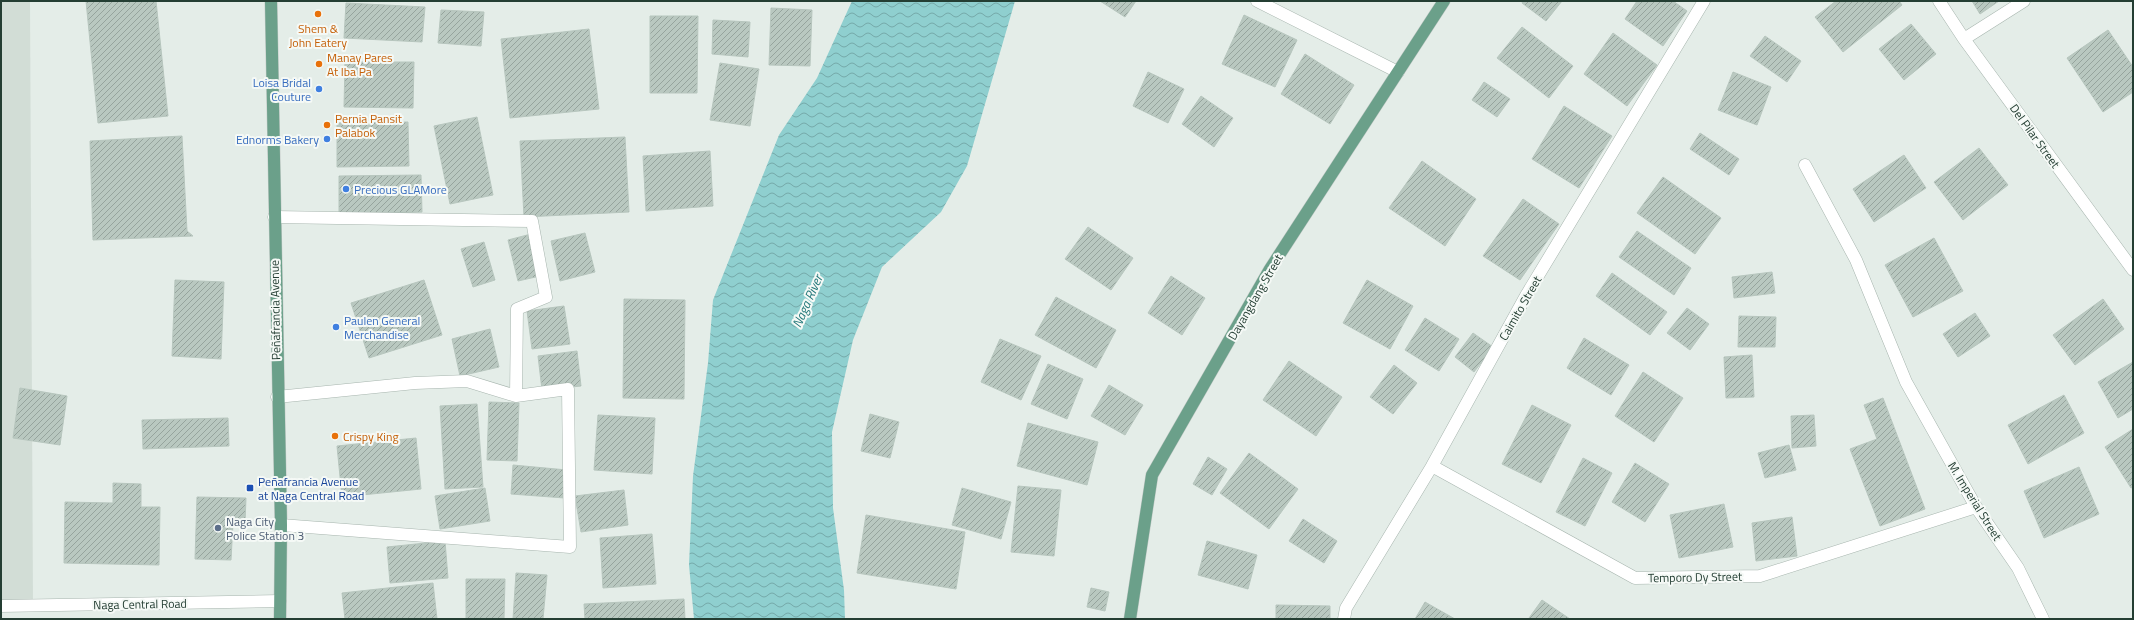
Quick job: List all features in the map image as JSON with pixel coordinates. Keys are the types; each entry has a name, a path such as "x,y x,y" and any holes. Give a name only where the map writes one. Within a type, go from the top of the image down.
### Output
{"main road":[{"name":"Peñafrancia Avenue","path":"271,1 277,396 281,525 280,619"},
{"name":"Dayangdang Street","path":"1130,619 1152,475 1270,269 1444,1"}],"street":[{"path":"1256,1 1398,72"},
{"name":"Caimito Street","path":"1344,619 1346,608 1432,466 1527,294 1704,1"},
{"name":"Del Pilar Street","path":"1939,1 1964,39 2133,270"},
{"path":"1964,39 2024,1"},
{"name":"M. Imperial Street","path":"1805,165 1856,260 1906,382 1976,507 2018,568 2043,619"},
{"path":"274,217 532,221 546,297 516,309 516,396"},
{"path":"277,396 414,383 467,381 516,396 568,390 570,547 281,525"},
{"name":"Temporo Dy Street","path":"1432,466 1635,578 1760,576 1976,507"},
{"name":"Naga Central Road","path":"1,606 280,601"}],"shaded area":[{"path":"1,1 30,1 33,603 1,605"}],"water":[{"name":"Naga River","path":"852,1 1015,1 967,166 941,212 882,267 853,340 832,432 833,508 844,590 845,619 694,619 689,565 693,476 708,363 713,300 779,135 817,78"}],"building":[{"path":"86,1 156,1 168,116 98,123"},
{"path":"1100,1 1136,1 1125,17"},
{"path":"1523,1 1562,1 1546,21 1522,3"},
{"path":"1637,1 1673,1 1687,11 1663,46 1625,19"},
{"path":"1836,1 1899,1 1902,5 1843,52 1815,17"},
{"path":"1972,1 1999,1 1980,14"},
{"path":"346,3 425,7 422,42 344,38"},
{"path":"771,8 812,10 810,66 769,65"},
{"path":"441,10 484,12 481,46 438,43"},
{"path":"1244,15 1297,40 1275,87 1222,64"},
{"path":"650,16 698,16 697,93 650,93"},
{"path":"713,20 750,22 748,57 712,54"},
{"path":"1911,24 1936,54 1904,80 1879,49"},
{"path":"1522,27 1573,66 1549,98 1497,58"},
{"path":"589,29 599,109 510,118 501,39"},
{"path":"2108,30 2133,67 2133,92 2103,112 2067,58"},
{"path":"1613,33 1657,65 1627,106 1584,74"},
{"path":"1765,36 1801,61 1787,82 1750,56"},
{"path":"1305,54 1354,85 1330,124 1281,94"},
{"path":"345,62 414,62 413,108 344,107"},
{"path":"720,63 759,69 750,126 710,120"},
{"path":"1148,72 1184,89 1168,123 1133,106"},
{"path":"1733,72 1771,87 1757,125 1718,110"},
{"path":"1484,82 1510,99 1497,117 1472,100"},
{"path":"1201,96 1233,118 1214,147 1182,124"},
{"path":"1564,106 1612,136 1579,188 1532,159"},
{"path":"477,117 493,195 450,204 434,126"},
{"path":"408,122 409,166 337,167 337,123"},
{"path":"1700,133 1739,159 1729,175 1690,149"},
{"path":"182,136 187,231 193,236 93,240 90,141"},
{"path":"625,137 629,212 524,217 520,141"},
{"path":"1979,148 2008,185 1963,220 1934,182"},
{"path":"710,151 713,206 646,211 643,156"},
{"path":"1904,155 1926,188 1874,222 1853,189"},
{"path":"1422,161 1476,199 1445,246 1389,208"},
{"path":"421,175 422,212 339,214 339,176"},
{"path":"1663,177 1721,218 1695,254 1637,213"},
{"path":"1523,199 1559,224 1520,280 1483,256"},
{"path":"1088,227 1133,258 1111,290 1065,259"},
{"path":"1637,231 1691,268 1674,295 1619,257"},
{"path":"585,233 595,272 560,281 551,241"},
{"path":"531,234 540,276 518,281 508,240"},
{"path":"1934,238 1963,291 1913,317 1885,265"},
{"path":"484,242 495,280 473,287 461,249"},
{"path":"1772,272 1775,293 1734,298 1732,277"},
{"path":"1612,273 1667,312 1650,335 1596,296"},
{"path":"1171,276 1205,298 1182,335 1148,313"},
{"path":"175,280 224,282 221,359 172,356"},
{"path":"424,280 442,335 369,358 351,303"},
{"path":"1367,280 1413,306 1390,349 1343,323"},
{"path":"1056,297 1116,330 1096,368 1035,335"},
{"path":"624,299 685,300 684,399 623,398"},
{"path":"2103,299 2124,329 2075,365 2053,335"},
{"path":"564,306 570,344 532,349 527,311"},
{"path":"1687,308 1709,324 1690,350 1667,333"},
{"path":"1975,313 1990,336 1958,357 1943,334"},
{"path":"1739,316 1776,317 1775,347 1738,347"},
{"path":"1425,318 1459,339 1439,371 1405,350"},
{"path":"490,329 499,367 460,376 452,339"},
{"path":"1473,333 1493,347 1474,372 1455,357"},
{"path":"1584,338 1629,365 1611,395 1567,368"},
{"path":"1000,339 1041,356 1021,400 981,382"},
{"path":"577,351 581,386 542,390 538,356"},
{"path":"1752,355 1754,397 1726,398 1724,357"},
{"path":"1289,361 1342,397 1316,436 1263,400"},
{"path":"2133,362 2133,409 2118,418 2098,382"},
{"path":"1048,364 1083,379 1067,419 1031,404"},
{"path":"1394,365 1417,383 1393,414 1370,397"},
{"path":"1643,372 1683,398 1654,442 1615,416"},
{"path":"1109,385 1143,405 1125,435 1091,416"},
{"path":"20,388 67,396 60,445 13,438"},
{"path":"2064,395 2084,433 2028,464 2008,425"},
{"path":"1883,398 1925,509 1880,526 1850,449 1877,439 1864,405"},
{"path":"489,402 519,403 517,461 487,460"},
{"path":"477,404 483,487 445,489 440,406"},
{"path":"1532,405 1571,425 1541,483 1502,464"},
{"path":"870,414 899,422 890,458 861,451"},
{"path":"598,415 655,418 652,474 594,470"},
{"path":"1814,415 1816,446 1792,448 1791,416"},
{"path":"228,418 229,446 143,449 142,420"},
{"path":"1028,423 1098,442 1087,485 1017,466"},
{"path":"2133,429 2133,487 2131,488 2105,447"},
{"path":"416,438 421,489 342,497 337,446"},
{"path":"1789,445 1796,470 1765,478 1758,453"},
{"path":"1249,453 1298,489 1269,529 1220,493"},
{"path":"1208,457 1227,469 1212,495 1193,484"},
{"path":"1583,458 1612,473 1585,526 1556,512"},
{"path":"1635,463 1669,484 1645,522 1612,502"},
{"path":"513,465 567,470 565,498 511,494"},
{"path":"2079,467 2099,514 2044,538 2024,491"},
{"path":"113,483 141,484 141,507 160,507 159,565 64,563 65,502 113,503"},
{"path":"1018,486 1061,490 1054,556 1011,552"},
{"path":"485,488 490,521 440,529 435,496"},
{"path":"962,488 1011,502 1001,539 952,525"},
{"path":"624,490 628,525 581,532 575,496"},
{"path":"197,497 246,498 245,523 233,523 231,560 195,559"},
{"path":"1724,504 1733,547 1679,558 1670,515"},
{"path":"866,515 965,532 956,589 857,573"},
{"path":"1792,517 1797,556 1756,561 1752,523"},
{"path":"1303,519 1337,541 1324,563 1289,541"},
{"path":"652,534 656,584 603,588 600,538"},
{"path":"445,541 448,578 390,583 387,547"},
{"path":"1207,541 1257,555 1248,589 1198,575"},
{"path":"516,573 547,575 543,619 513,619"},
{"path":"466,579 505,579 504,619 466,619"},
{"path":"433,583 437,619 345,619 342,593"},
{"path":"1091,588 1109,592 1105,611 1087,607"},
{"path":"684,599 685,619 585,619 584,604"},
{"path":"1542,600 1570,619 1529,618"},
{"path":"1425,602 1455,619 1415,619"},
{"path":"1276,605 1330,606 1330,619 1276,619"}],"place":[{"name":"Shem & John Eatery","path":"318,14"},
{"name":"Manay Pares At Iba Pa","path":"319,64"},
{"name":"Loisa Bridal Couture","path":"319,89"},
{"name":"Pernia Pansit Palabok","path":"327,125"},
{"name":"Ednorms Bakery","path":"327,139"},
{"name":"Precious GLAMore","path":"346,189"},
{"name":"Paulen General Merchandise","path":"336,327"},
{"name":"Crispy King","path":"335,436"},
{"name":"Peñafrancia Avenue at Naga Central Road","path":"250,488"},
{"name":"Naga City Police Station 3","path":"218,528"}]}
